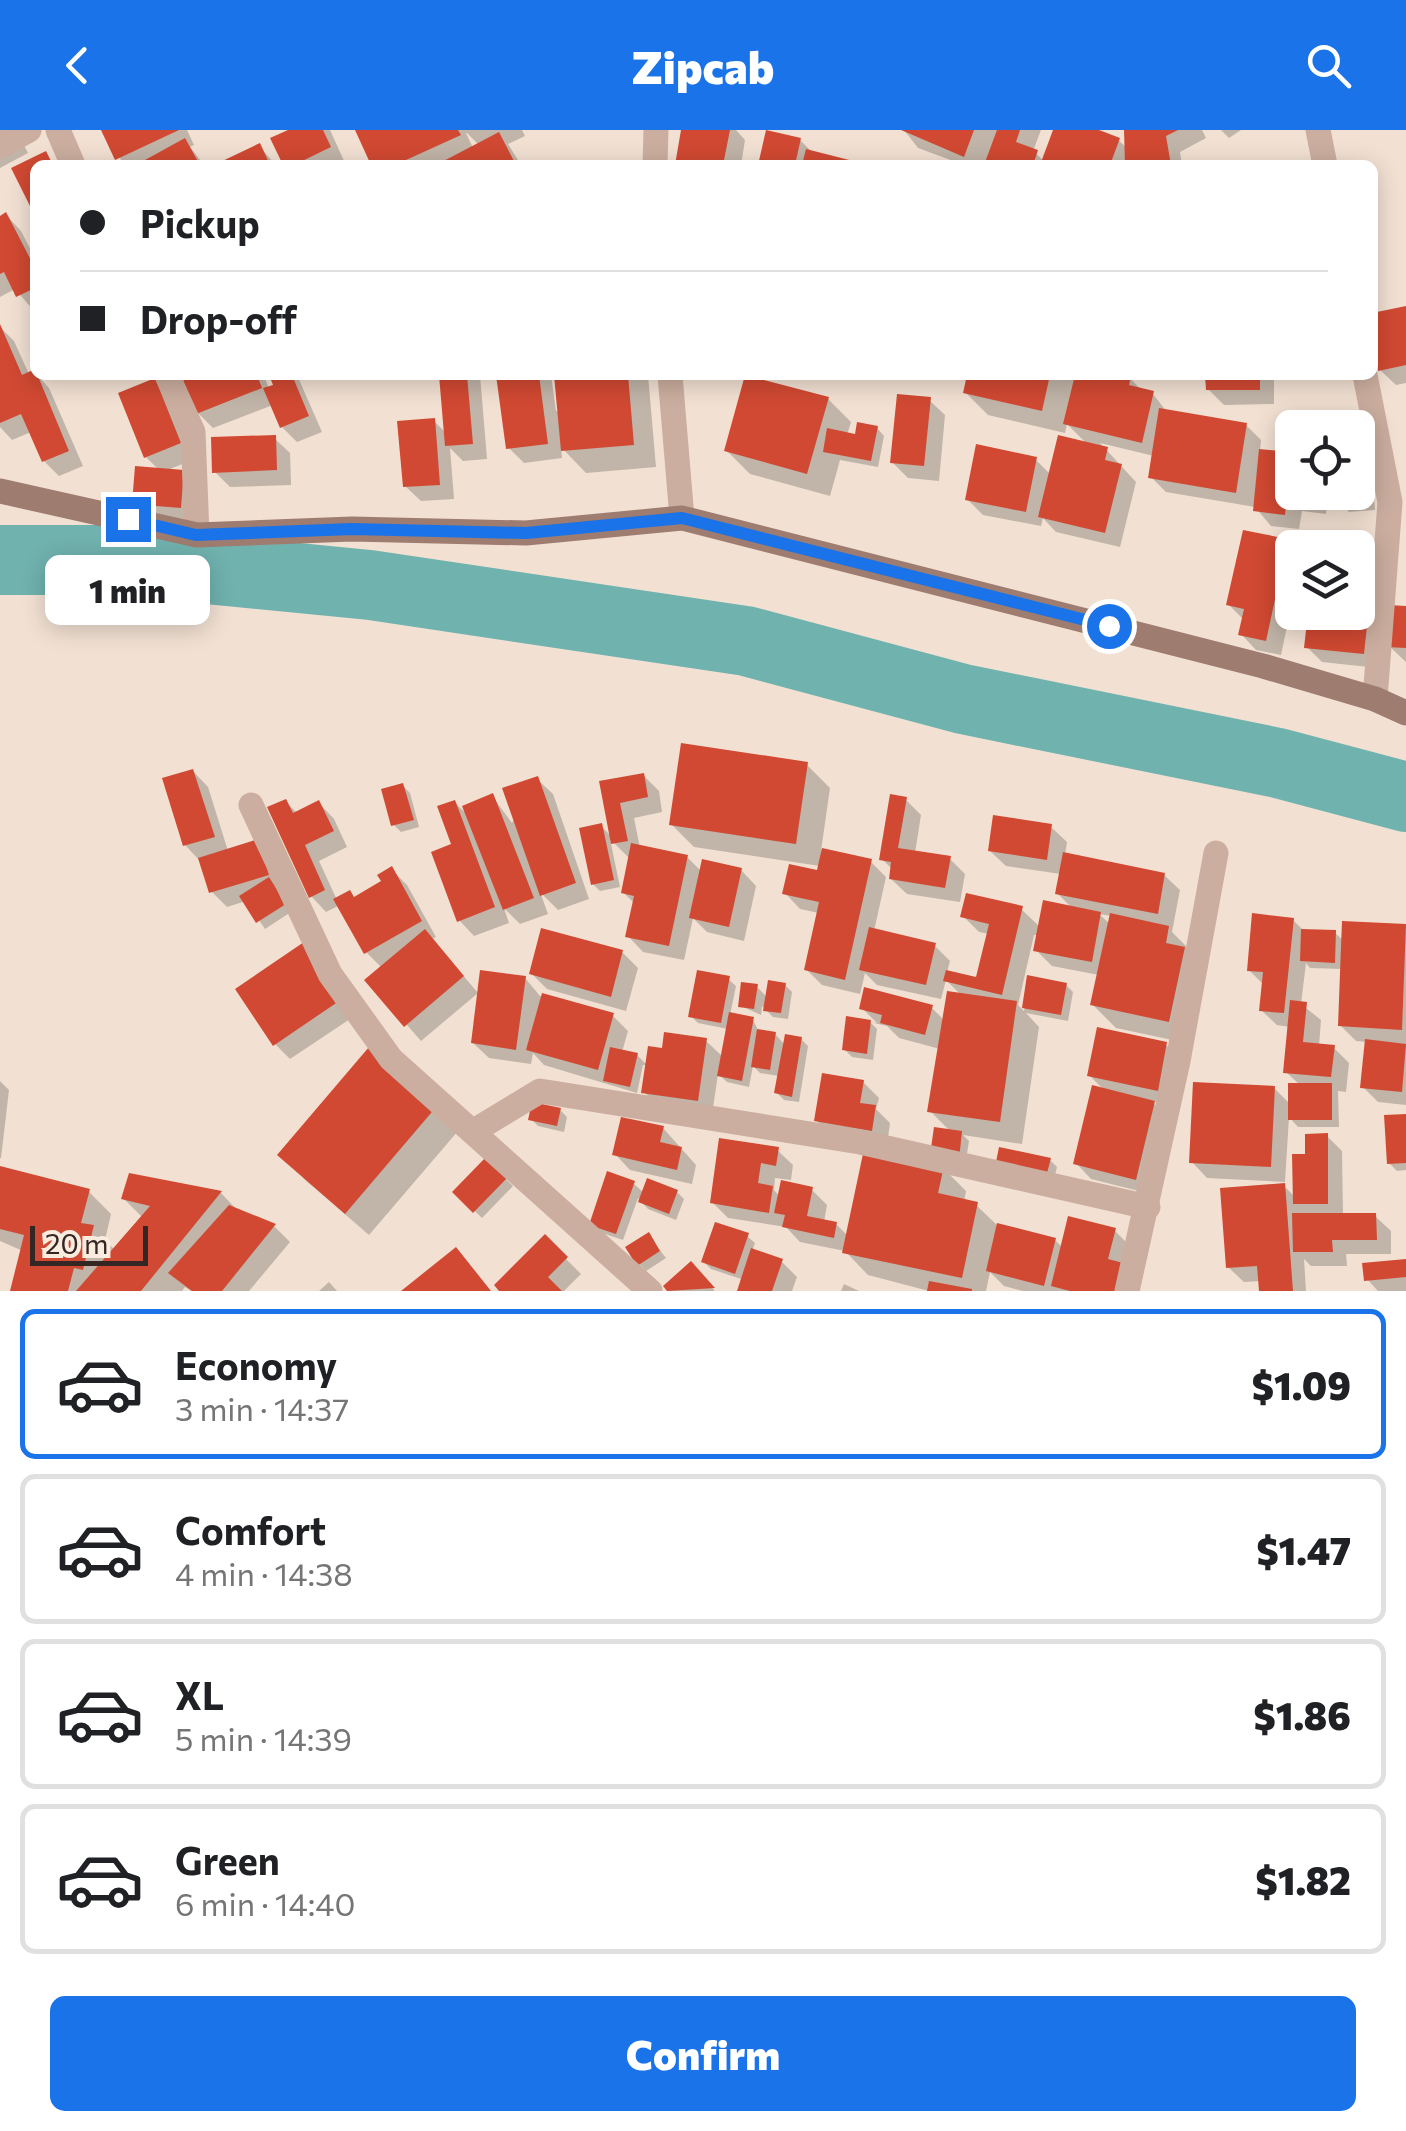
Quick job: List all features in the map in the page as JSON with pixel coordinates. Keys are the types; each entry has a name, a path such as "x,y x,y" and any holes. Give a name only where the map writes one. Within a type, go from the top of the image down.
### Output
{"street":[{"path":"0,146 29,130"},
{"path":"58,130 71,160"},
{"path":"655,160 656,130"},
{"path":"1318,130 1323,160"},
{"path":"168,380 193,432 196,535"},
{"path":"670,380 682,518"},
{"path":"1367,380 1390,502 1375,698"},
{"path":"0,491 196,535 352,529 526,533 682,518 1375,698 1406,713"},
{"path":"250,805 330,974 391,1059 650,1291"},
{"path":"1127,1291 1148,1207 1216,853"},
{"path":"474,1131 540,1091 860,1142 1148,1207"}],"building":[{"path":"101,130 179,130 115,160"},
{"path":"288,130 323,130 331,147 304,160 281,160 270,138"},
{"path":"355,130 458,130 461,135 406,160 369,160"},
{"path":"681,130 730,130 724,160 676,160"},
{"path":"766,130 801,138 796,160 759,160"},
{"path":"901,130 974,130 964,157"},
{"path":"997,130 1020,130 1016,142 1038,150 1035,160 986,160"},
{"path":"1053,130 1099,130 1120,138 1112,160 1042,160"},
{"path":"1124,130 1178,130 1166,136 1170,160 1125,160"},
{"path":"499,132 513,160 446,160"},
{"path":"185,138 197,160 145,160"},
{"path":"260,143 268,160 224,160"},
{"path":"806,149 849,160 803,160"},
{"path":"46,151 50,160 30,160 30,206 11,168"},
{"path":"6,212 30,258 30,290 16,297 4,272 0,274 0,216"},
{"path":"1406,306 1406,365 1378,371 1378,312"},
{"path":"0,324 22,375 30,371 30,380 40,380 69,451 42,462 21,414 0,423"},
{"path":"156,380 181,443 144,458 118,393"},
{"path":"259,380 262,388 196,414 182,381"},
{"path":"271,380 294,380 309,416 280,428 263,388 273,385"},
{"path":"439,380 467,380 473,444 445,446"},
{"path":"497,380 540,380 548,444 506,449"},
{"path":"554,380 628,380 634,445 561,451"},
{"path":"744,380 764,380 829,397 807,474 724,451"},
{"path":"966,380 1049,380 1042,411 963,393"},
{"path":"1074,380 1130,380 1129,385 1154,391 1142,443 1063,424"},
{"path":"1205,380 1260,380 1260,390 1206,390"},
{"path":"897,394 931,397 924,466 890,463"},
{"path":"1159,408 1247,423 1236,493 1148,478"},
{"path":"435,418 440,485 403,487 397,421"},
{"path":"857,422 878,426 871,461 823,452 827,428 855,434"},
{"path":"276,435 277,470 212,473 211,437"},
{"path":"1058,435 1108,447 1105,460 1122,464 1105,533 1038,517"},
{"path":"976,444 1037,457 1026,512 965,500"},
{"path":"1259,449 1275,450 1275,510 1286,510 1285,515 1253,511"},
{"path":"135,466 184,470 181,508 132,504"},
{"path":"1243,530 1275,536 1275,599 1266,641 1238,635 1244,609 1226,605"},
{"path":"1388,605 1406,606 1406,648 1386,647"},
{"path":"1306,630 1367,630 1364,654 1304,648"},
{"path":"681,743 808,762 796,844 669,825"},
{"path":"193,769 215,837 183,846 162,778"},
{"path":"644,773 648,797 620,803 628,841 611,844 599,781"},
{"path":"538,776 576,883 540,896 502,788"},
{"path":"403,783 414,820 391,826 381,789"},
{"path":"493,793 534,898 503,910 462,806"},
{"path":"890,794 907,797 898,848 951,856 945,888 889,879 891,862 879,860"},
{"path":"286,799 293,813 319,800 334,831 305,845 325,890 309,898 267,807"},
{"path":"455,800 495,907 457,922 431,852 451,844 437,806"},
{"path":"993,815 1052,824 1047,860 988,851"},
{"path":"602,823 614,880 591,885 579,828"},
{"path":"258,839 269,875 209,893 198,858"},
{"path":"631,843 688,855 669,946 625,937 634,896 621,893"},
{"path":"822,848 872,859 845,980 804,970 819,902 782,894 789,864 817,870"},
{"path":"1063,852 1165,873 1158,914 1055,894"},
{"path":"702,859 742,868 729,927 689,918"},
{"path":"392,866 422,921 364,954 333,899 350,890 354,897 381,881 377,875"},
{"path":"269,877 286,904 256,923 239,896"},
{"path":"966,893 1023,906 1002,995 943,981 946,970 976,977 989,924 960,917"},
{"path":"1043,900 1101,912 1092,962 1033,951"},
{"path":"1110,913 1169,926 1166,943 1185,947 1169,1022 1090,1005"},
{"path":"1252,913 1294,918 1284,1013 1259,1011 1263,972 1247,971"},
{"path":"1342,921 1406,924 1402,1030 1338,1026"},
{"path":"869,927 936,943 926,985 859,970"},
{"path":"541,928 623,950 611,997 529,974"},
{"path":"425,929 464,976 404,1027 364,980"},
{"path":"1301,929 1336,930 1335,963 1300,961"},
{"path":"304,942 342,999 273,1046 235,989"},
{"path":"480,970 526,976 516,1050 471,1043"},
{"path":"697,970 730,976 721,1023 688,1017"},
{"path":"1027,975 1067,983 1061,1015 1022,1008"},
{"path":"768,980 786,983 781,1013 763,1011"},
{"path":"741,982 758,984 754,1009 738,1007"},
{"path":"864,987 933,1005 925,1035 880,1023 882,1015 859,1009"},
{"path":"947,991 1017,1001 1000,1122 927,1112"},
{"path":"542,993 614,1013 598,1070 526,1050"},
{"path":"1290,1000 1307,1002 1303,1042 1335,1045 1331,1077 1283,1073"},
{"path":"729,1012 754,1017 742,1081 717,1076"},
{"path":"846,1016 871,1020 867,1054 842,1050"},
{"path":"1097,1027 1167,1042 1158,1091 1087,1076"},
{"path":"757,1029 776,1032 770,1070 751,1067"},
{"path":"664,1032 707,1038 698,1101 641,1093 648,1046 662,1048"},
{"path":"785,1034 802,1037 792,1097 774,1093"},
{"path":"1365,1039 1406,1044 1402,1092 1360,1088"},
{"path":"369,1047 437,1106 345,1214 277,1155"},
{"path":"610,1047 638,1053 630,1087 603,1081"},
{"path":"822,1073 864,1080 860,1103 876,1105 872,1131 814,1121"},
{"path":"1193,1082 1275,1086 1271,1167 1189,1163"},
{"path":"1288,1083 1332,1083 1332,1120 1288,1120"},
{"path":"1092,1085 1155,1101 1136,1180 1073,1164"},
{"path":"532,1102 561,1108 557,1126 528,1120"},
{"path":"1406,1114 1406,1163 1387,1164 1384,1115"},
{"path":"621,1117 664,1126 660,1142 682,1147 677,1170 612,1155"},
{"path":"934,1127 962,1131 959,1160 930,1155"},
{"path":"1328,1133 1328,1204 1293,1204 1292,1154 1305,1154 1305,1134"},
{"path":"719,1138 779,1147 776,1166 761,1163 758,1183 773,1186 769,1213 710,1203"},
{"path":"999,1147 1051,1158 1047,1173 996,1162"},
{"path":"864,1149 944,1166 938,1193 978,1202 962,1278 842,1253"},
{"path":"486,1157 507,1178 473,1213 452,1192"},
{"path":"0,1166 90,1189 81,1223 94,1225 83,1270 74,1268 68,1291 10,1291 24,1235 0,1229"},
{"path":"607,1171 635,1181 616,1234 589,1225"},
{"path":"129,1173 222,1191 141,1291 76,1291 150,1206 121,1199"},
{"path":"647,1178 678,1190 669,1214 638,1202"},
{"path":"781,1180 813,1187 807,1216 837,1222 834,1238 782,1227 785,1215 774,1213"},
{"path":"1285,1183 1293,1291 1259,1291 1257,1266 1226,1268 1220,1188"},
{"path":"229,1205 276,1224 222,1291 192,1291 168,1273"},
{"path":"1292,1213 1376,1213 1377,1240 1332,1240 1333,1252 1293,1252"},
{"path":"1068,1216 1116,1228 1108,1259 1127,1264 1120,1291 1070,1291 1051,1286"},
{"path":"715,1222 749,1233 735,1274 701,1262"},
{"path":"997,1223 1056,1238 1044,1286 986,1271"},
{"path":"649,1232 660,1251 637,1266 625,1247"},
{"path":"545,1234 568,1257 548,1277 562,1291 499,1291 494,1285"},
{"path":"456,1247 491,1291 401,1291"},
{"path":"751,1248 783,1259 772,1291 737,1291"},
{"path":"1406,1259 1406,1277 1364,1281 1362,1263"},
{"path":"691,1261 715,1288 667,1291 663,1286"},
{"path":"929,1281 972,1289 972,1291 927,1291"}],"waterway":[{"path":"0,560 115,560 370,585 746,641 963,699 1278,763 1406,797"}],"route":[{"path":"128,519 196,535 352,529 526,533 682,518 1109,626"}]}
